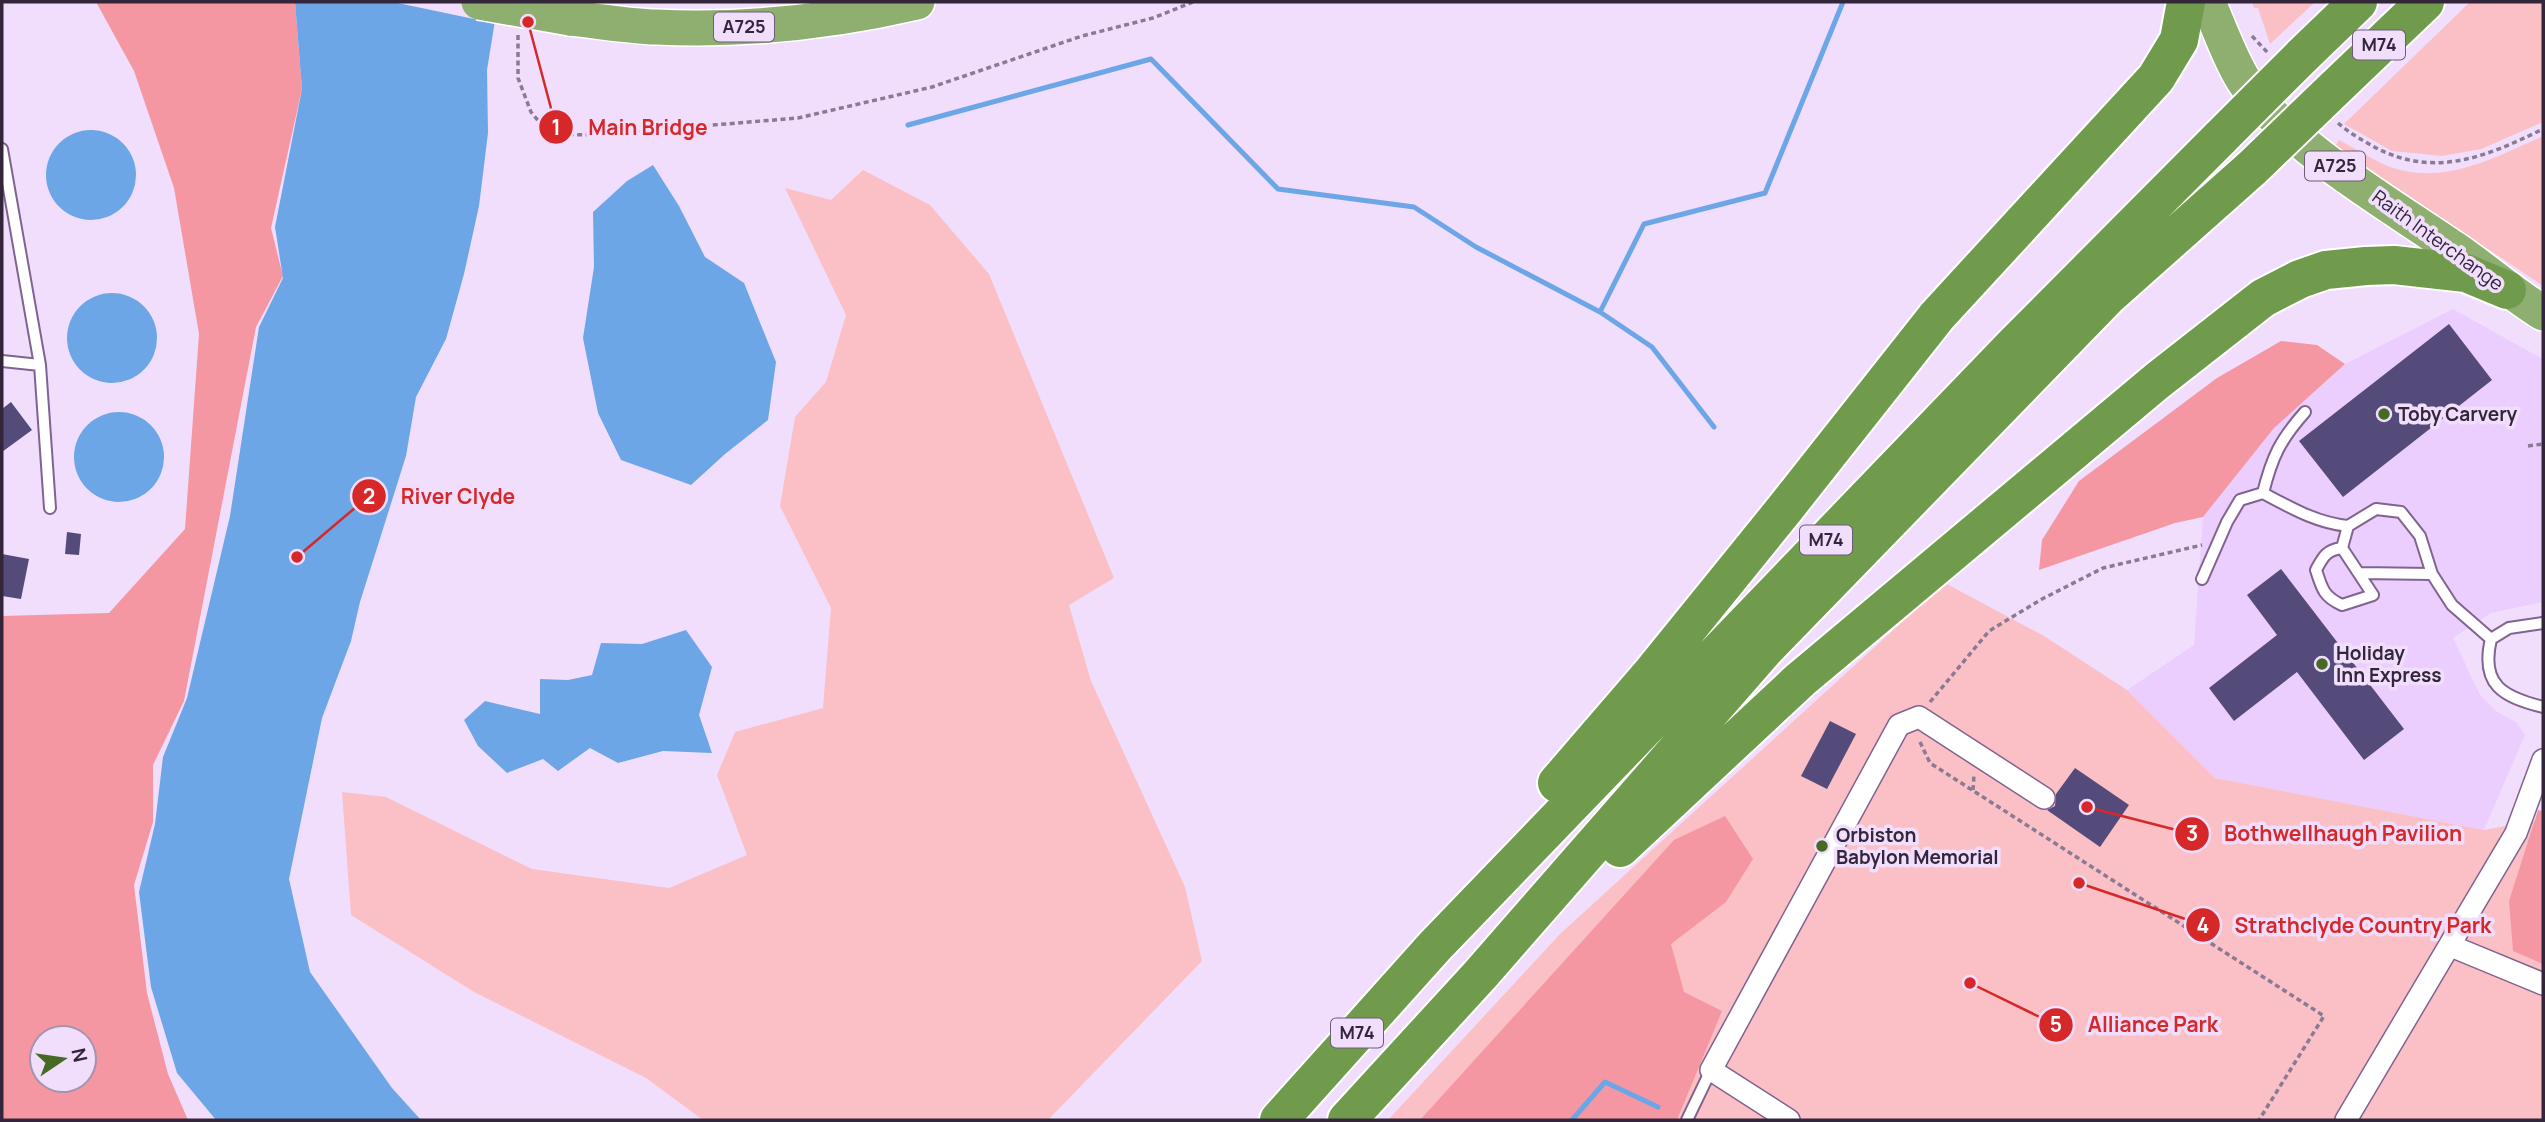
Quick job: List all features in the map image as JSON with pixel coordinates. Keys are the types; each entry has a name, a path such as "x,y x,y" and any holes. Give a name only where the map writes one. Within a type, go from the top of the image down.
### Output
{"highway":[{"name":"A725","path":"479,2 570,18 653,27 733,28 831,19 917,2"},
{"path":"1435,946 1507,841 1668,652 1937,316 2156,78 2179,40 2186,2"},
{"name":"Raith Interchange","path":"2208,2 2245,83 2275,117 2317,153 2543,313"},
{"name":"M74","path":"1279,1120 1435,946 2015,344 2221,137 2289,58 2358,2"},
{"name":"M74","path":"1347,1120 1480,975 1766,648 2108,296 2252,168 2334,104 2425,2"},
{"path":"1480,975 1800,680 2157,381 2263,298 2300,279 2326,270 2366,265 2393,265 2466,274 2507,290"}],"street":[{"path":"1789,1120 1711,1070 1899,726 1914,719 2044,798"},
{"path":"2346,1120 2516,833 2543,760"},
{"path":"2451,946 2543,984"}],"lane":[{"path":"2,149 40,365 50,508"},
{"path":"2,361 40,365"},
{"path":"2263,493 2269,469 2283,436 2305,412"},
{"path":"2202,579 2240,500 2263,493 2297,512 2329,524 2348,526 2376,509 2401,512 2420,536 2432,574 2452,606 2491,639"},
{"path":"2342,548 2332,549 2324,555 2316,570 2329,600 2342,605 2373,595 2342,548 2348,526"},
{"path":"2359,573 2432,574"},
{"path":"2543,623 2509,628 2491,639 2487,654 2491,678 2500,691 2514,700 2543,707"},
{"path":"1687,1120 1711,1070"}],"path":[{"path":"518,27 518,78 531,112 549,134 592,135 798,118 932,87 1082,36 1153,18 1193,2"},
{"path":"2251,36 2289,58"},
{"path":"2334,104 2376,148 2407,160 2428,163 2449,164 2475,158 2511,145 2543,129"},
{"path":"2528,446 2543,444"},
{"path":"2218,542 2103,568 2042,598 1989,631 1914,719 1930,763 2324,1016 2259,1120"}],"shaded area":[{"path":"96,2 295,2 302,89 271,228 283,276 256,327 184,701 153,765 153,822 134,885 147,993 168,1074 188,1120 2,1120 2,616 109,613 185,529 199,334 174,188 134,71"},
{"path":"2252,2 2315,2 2270,44 2258,8 2254,8"},
{"path":"2470,2 2543,2 2543,122 2481,149 2442,156 2392,151 2344,124"},
{"path":"2543,136 2543,286 2335,146 2339,140 2390,167 2416,173 2435,173 2472,166"},
{"path":"863,170 930,205 989,274 1114,578 1069,605 1091,681 1185,887 1202,961 1048,1120 703,1120 646,1078 474,992 351,915 342,792 386,797 532,869 669,888 747,855 717,775 735,732 823,708 831,608 780,506 795,417 826,382 846,315 785,188 831,200"},
{"path":"2453,309 2543,359 2543,602 2491,613 2453,638 2480,695 2496,711 2517,723 2525,735 2484,830 2215,778 2127,690 2194,645 2203,517 2274,428 2345,364"},
{"path":"2281,341 2317,345 2345,364 2274,428 2203,517 2175,523 2039,570 2042,540 2079,481 2217,378"},
{"path":"1945,583 2044,636 2127,690 2215,778 2484,830 2543,819 2543,1120 1388,1120 1560,934"},
{"path":"2538,810 2543,811 2543,964 2513,951 2509,901"},
{"path":"1725,816 1753,859 1726,902 1671,944 1684,992 1722,1011 1677,1120 1420,1120 1674,840"}],"water":[{"path":"295,2 498,2 487,70 488,133 479,206 464,274 446,339 416,397 406,456 360,602 351,641 322,718 289,879 310,972 392,1088 421,1120 216,1120 177,1073 151,987 139,892 155,824 163,757 187,698 230,516 259,327 283,278 275,227 302,89"},
{"path":"91,130 108,133 123,143 133,158 136,175 133,192 123,207 108,217 91,220 74,217 59,207 49,192 46,175 49,158 59,143 74,133"},
{"path":"653,165 679,206 705,257 744,283 776,362 768,420 691,485 621,460 598,413 583,338 594,267 593,212 627,181"},
{"path":"112,293 129,296 144,306 154,321 157,338 154,355 144,370 129,380 112,383 95,380 80,370 70,355 67,338 70,321 80,306 95,296"},
{"path":"119,412 136,415 151,425 161,440 164,457 161,474 151,489 136,499 119,502 102,499 87,489 77,474 74,457 77,440 87,425 102,415"},
{"path":"686,630 712,667 699,715 712,753 663,751 618,763 590,748 558,771 543,759 507,773 478,746 464,720 485,701 540,714 540,679 568,680 592,675 601,643 642,644"}],"pier":[{"path":"393,2 502,2 498,24"}],"building":[{"name":"Toby Carvery","path":"2449,324 2492,380 2343,497 2299,441"},
{"path":"11,402 32,430 2,452 2,409"},
{"path":"67,532 81,534 79,555 65,554"},
{"path":"2,554 29,559 21,599 2,596"},
{"name":"Holiday Inn Express","path":"2281,569 2404,729 2364,760 2297,672 2234,721 2209,688 2277,635 2247,595"},
{"path":"1830,721 1856,734 1827,789 1801,776"},
{"path":"2075,768 2129,805 2100,847 2047,810 2055,806 2056,794"}],"waterway":[{"path":"1600,312 1644,224 1765,193 1843,2"},
{"path":"908,125 1151,59 1278,189 1414,207 1476,247 1600,312 1652,347 1714,427"},
{"path":"1572,1120 1605,1082 1658,1107"}],"place":[{"name":"Main Bridge","path":"528,22"},
{"name":"Toby Carvery","path":"2384,414"},
{"name":"River Clyde","path":"297,557"},
{"name":"Holiday Inn Express","path":"2322,664"},
{"name":"Bothwellhaugh Pavilion","path":"2087,807"},
{"name":"Orbiston Babylon Memorial","path":"1822,846"},
{"name":"Strathclyde Country Park","path":"2079,883"},
{"name":"Alliance Park","path":"1970,983"}]}
